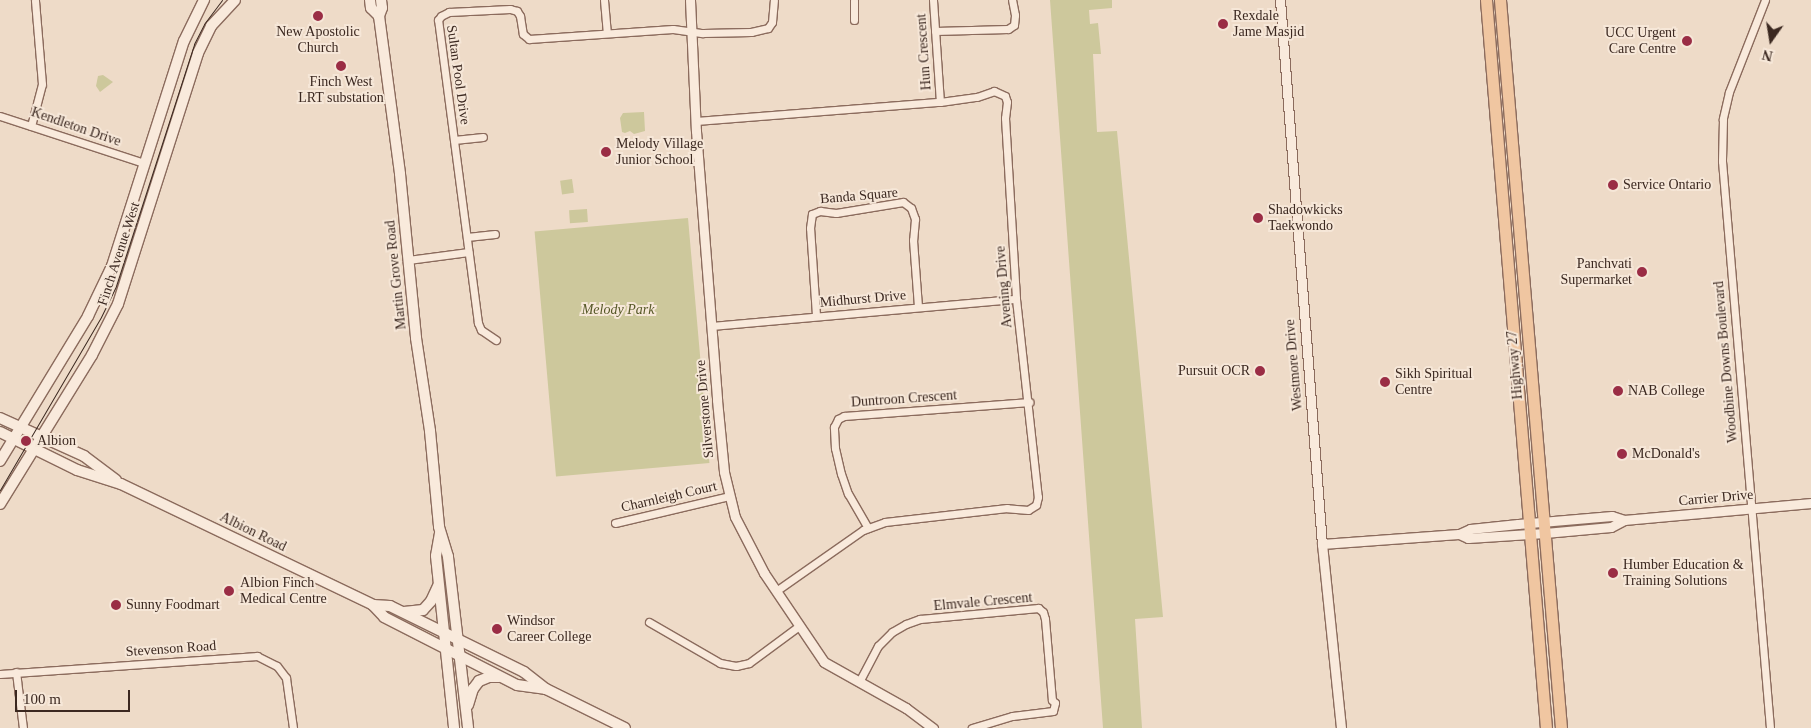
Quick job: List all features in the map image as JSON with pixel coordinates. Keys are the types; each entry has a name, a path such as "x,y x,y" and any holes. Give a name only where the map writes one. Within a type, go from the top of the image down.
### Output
{"main road":[{"name":"Finch Avenue West","path":"0,462 88,316 112,266 184,41 204,0"},
{"name":"Finch Avenue West","path":"0,504 92,355 118,304 198,53 211,26 234,0"},
{"name":"Martin Grove Road","path":"370,0 371,8 379,16"},
{"name":"Martin Grove Road","path":"381,0 382,8 379,16 440,532 448,557 468,728"},
{"name":"Highway 27","path":"1486,0 1546,728"},
{"name":"Highway 27","path":"1500,0 1561,728"},
{"name":"Albion Road","path":"0,418 84,456 120,484"},
{"name":"Albion Road","path":"0,432 77,470 120,484 373,605 384,617 517,685 546,689"},
{"name":"Martin Grove Road","path":"440,532 436,556 454,728"},
{"path":"401,611 414,612 423,610 431,602 439,586"},
{"name":"Albion Road","path":"373,605 390,606 401,611 524,672 546,689 626,728"},
{"path":"466,711 472,689 479,681 489,677 503,678"}],"street":[{"path":"32,126 42,84 35,0"},
{"path":"604,0 607,33"},
{"name":"Silverstone Drive","path":"690,0 696,121 724,472 729,496 740,530 776,591 824,662 906,708 933,728"},
{"path":"692,32 751,32 768,28 772,22 774,0"},
{"path":"854,0 854,20"},
{"name":"Hun Crescent","path":"933,0 940,102"},
{"path":"935,31 1008,29 1014,26 1012,0"},
{"name":"Westmore Drive","path":"1280,0 1322,544 1341,728"},
{"name":"Woodbine Downs Boulevard","path":"1765,0 1729,92 1723,119 1722,161 1770,728"},
{"name":"Sultan Pool Drive","path":"496,340 481,330 478,323 438,20 448,12 510,9 517,11 520,16 523,34 529,39 673,29 692,32"},
{"name":"Avening Drive","path":"696,121 940,102 977,97 994,91 1005,96 1016,299 1038,497 1036,505 1028,510 1007,508 885,522 868,528 805,569 776,591"},
{"name":"Kendleton Drive","path":"0,116 144,163"},
{"path":"454,140 483,137"},
{"name":"Banda Square","path":"816,315 810,228 812,214 820,211 844,212 903,202 912,208 914,219 913,240 918,306"},
{"path":"467,237 495,234"},
{"path":"408,260 468,252"},
{"name":"Midhurst Drive","path":"712,326 816,315 1016,299"},
{"name":"Duntroon Crescent","path":"868,528 848,494 841,474 835,448 834,428 838,419 844,416 1028,402"},
{"name":"Charnleigh Court","path":"614,523 729,496"},
{"name":"Carrier Drive","path":"1322,544 1459,534 1468,538 1530,528 1611,527 1624,520 1811,503"},
{"name":"Elmvale Crescent","path":"859,682 878,646 892,632 906,624 920,619 1038,608 1043,612 1046,619 1052,700 1055,703 1053,711 1012,716 980,724 972,728"},
{"path":"649,622 720,663 736,666 749,663 799,626"},
{"name":"Stevenson Road","path":"0,674 256,656 277,666 286,678 293,728"},
{"path":"16,672 23,728"}],"green space":[{"path":"1050,0 1112,0 1112,8 1089,10 1090,24 1098,23 1101,54 1093,54 1097,132 1117,131 1163,617 1135,619 1142,728 1103,728"},
{"path":"103,75 113,82 100,92 96,86 98,76"},
{"path":"644,112 645,131 634,134 630,131 622,132 620,118 623,113"},
{"path":"572,179 574,193 562,195 560,181"},
{"path":"587,209 588,222 570,223 569,210"},
{"name":"Melody Park","path":"688,218 709,463 556,476 535,231"}],"tram line":[{"path":"0,490 101,317 116,286 194,44 204,24 222,0"}],"place":[{"name":"New Apostolic Church","path":"318,16"},
{"name":"Rexdale Jame Masjid","path":"1223,24"},
{"name":"UCC Urgent Care Centre","path":"1687,41"},
{"name":"Finch West LRT substation","path":"341,66"},
{"name":"Melody Village Junior School","path":"606,152"},
{"name":"Service Ontario","path":"1613,185"},
{"name":"Shadowkicks Taekwondo","path":"1258,218"},
{"name":"Panchvati Supermarket","path":"1642,272"},
{"name":"Pursuit OCR","path":"1260,371"},
{"name":"Sikh Spiritual Centre","path":"1385,382"},
{"name":"NAB College","path":"1618,391"},
{"name":"Albion","path":"26,441"},
{"name":"McDonald's","path":"1622,454"},
{"name":"Humber Education & Training Solutions","path":"1613,573"},
{"name":"Albion Finch Medical Centre","path":"229,591"},
{"name":"Sunny Foodmart","path":"116,605"},
{"name":"Windsor Career College","path":"497,629"}]}
